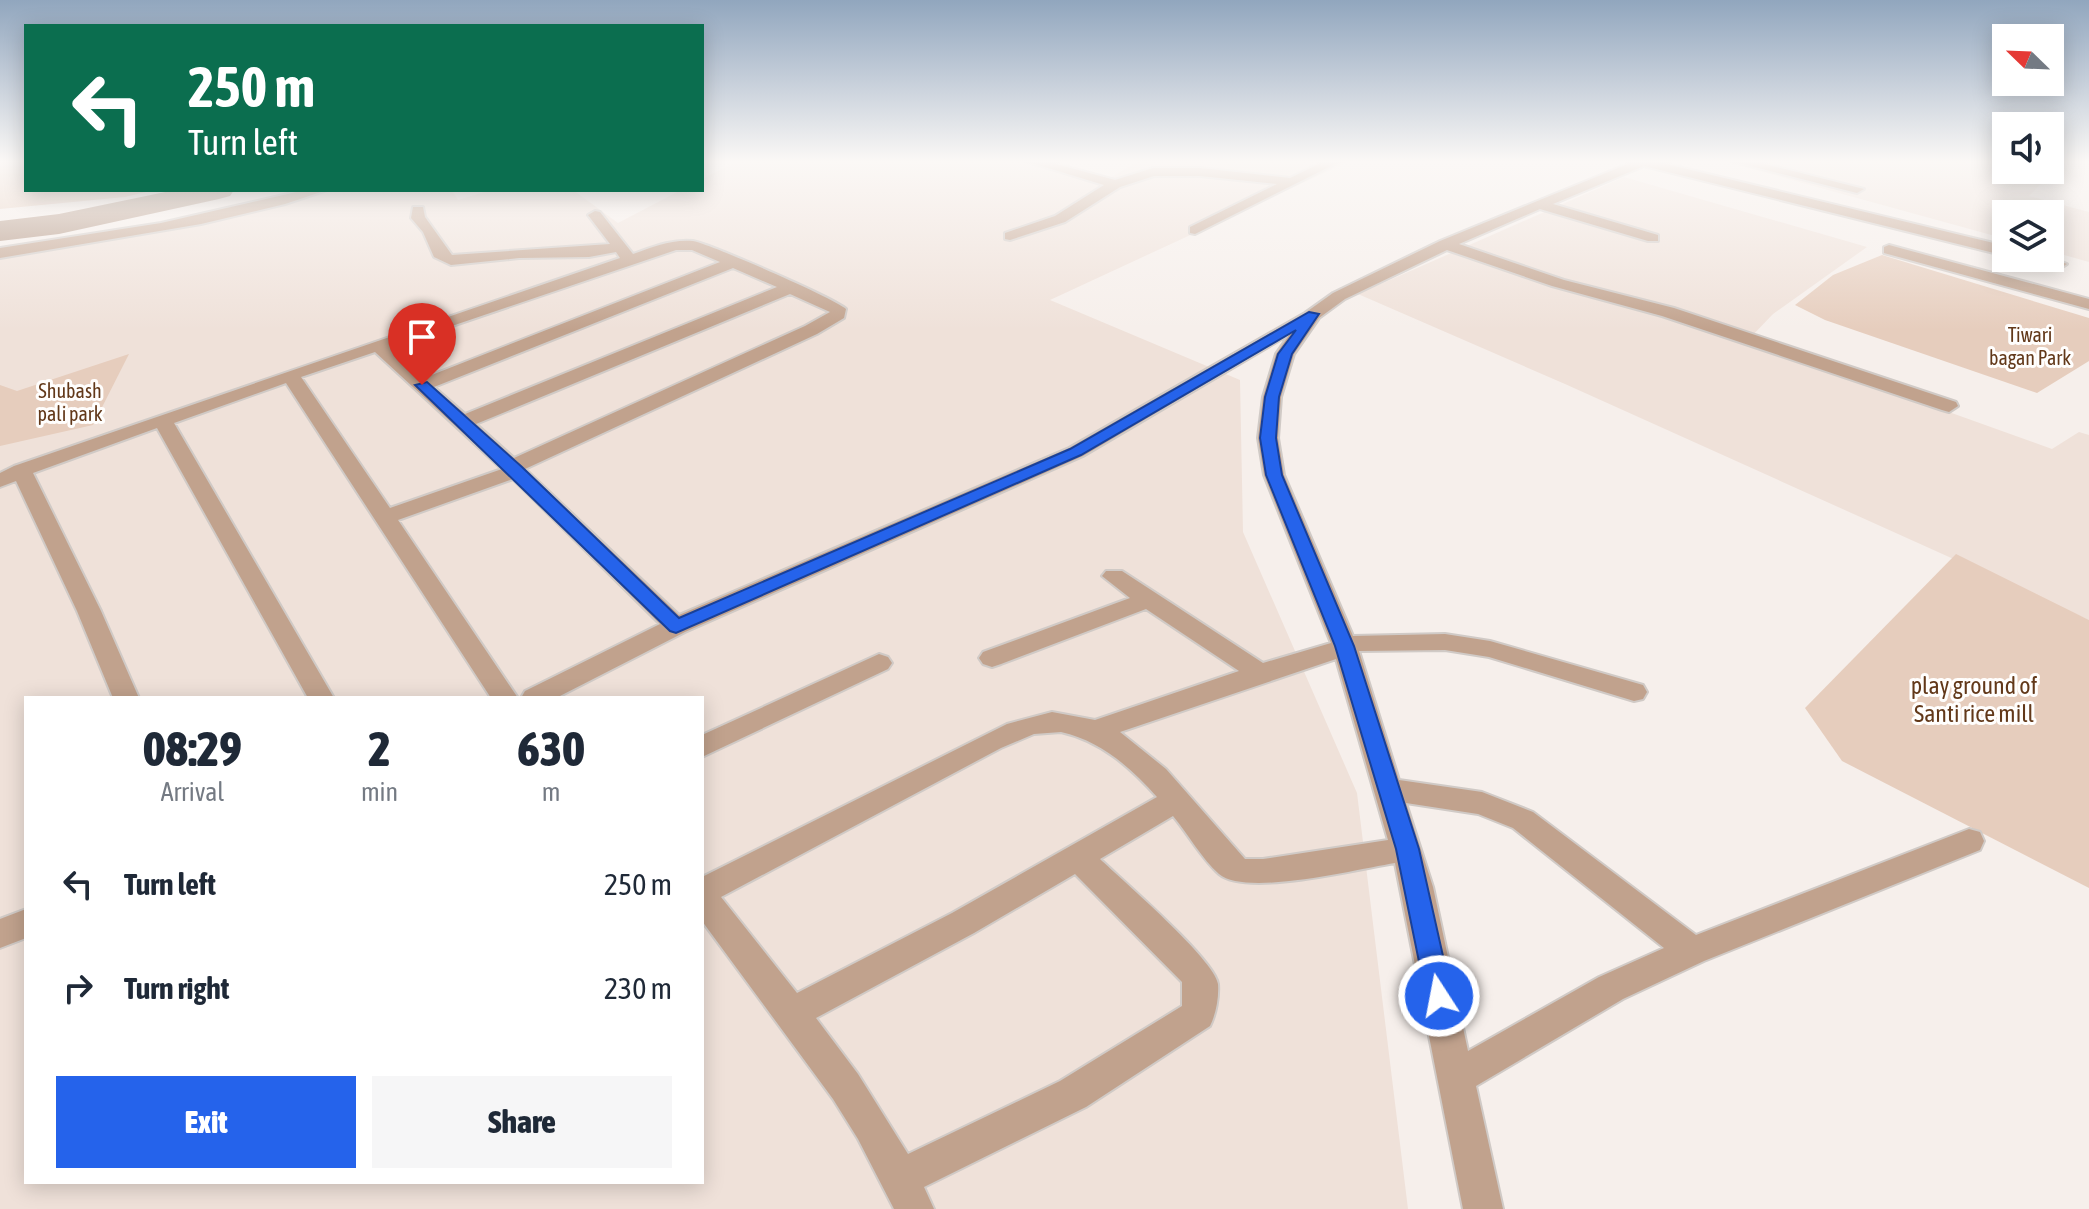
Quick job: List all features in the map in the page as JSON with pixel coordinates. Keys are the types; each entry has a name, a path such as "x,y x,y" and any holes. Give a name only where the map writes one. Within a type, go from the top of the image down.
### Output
{"street":[{"path":"0,253 221,217"},
{"path":"383,518 514,469 811,330 838,314 833,305 685,244 624,254 519,253 451,260 438,252 430,231 418,217"},
{"path":"597,217 624,254"},
{"path":"1010,236 1062,217"},
{"path":"1195,230 1220,217"},
{"path":"563,692 676,626 1076,452 1339,296 1507,217"},
{"path":"1583,217 1653,238"},
{"path":"1866,217 1992,248"},
{"path":"1445,244 1558,283 1668,312 1949,406"},
{"path":"1889,250 2089,304"},
{"path":"125,696 89,611 10,475 290,375 380,347 624,254"},
{"path":"422,385 734,262"},
{"path":"463,422 792,287"},
{"path":"1313,314 1285,354 1272,397 1268,438 1274,475 1345,646 1407,849 1483,1209"},
{"path":"380,347 514,469 676,626"},
{"path":"290,375 504,696"},
{"path":"163,421 320,696"},
{"path":"1114,576 1260,673"},
{"path":"992,658 1149,599"},
{"path":"1097,730 1260,673 1362,642 1445,642 1537,661 1634,692"},
{"path":"704,746 879,663"},
{"path":"704,893 1025,727 1060,722 1097,730 1126,748 1230,865 1240,871 1263,872 1407,849"},
{"path":"1388,789 1482,803 1523,820 1692,951"},
{"path":"790,1014 963,923 1175,801"},
{"path":"1455,1078 1611,988 1692,951 1969,841"},
{"path":"704,897 853,1096 908,1194 1198,1015 1201,983 1194,972 1078,857"},
{"path":"0,934 24,924"}],"shaded area":[{"path":"185,217 610,217 618,223 629,217 1228,217 1050,300 1240,380 1243,532 1357,793 1408,1209 0,1209 0,248 125,230"},
{"path":"1532,217 1764,217 1867,247 1773,314 1748,340 2052,449 2079,432 2089,435 2089,620 1565,384 1358,294"},
{"path":"1928,217 1992,217 1992,235"},
{"path":"2064,217 2089,217 2089,262 2064,255"}],"green space":[{"name":"Tiwari bagan Park","path":"1882,255 2089,318 2089,361 2037,393 1825,320 1795,305 1833,275"},
{"name":"Shubash pali park","path":"129,354 93,425 0,446 0,385 17,391"},
{"name":"play ground of Santi rice mill","path":"1956,554 2089,620 2089,888 1842,761 1805,708"}],"waterway":[{"path":"0,231 90,217"}],"route":[{"path":"422,385 676,626 1076,452 1313,314 1285,354 1272,397 1268,438 1274,475 1345,646 1407,849 1439,996"}]}
